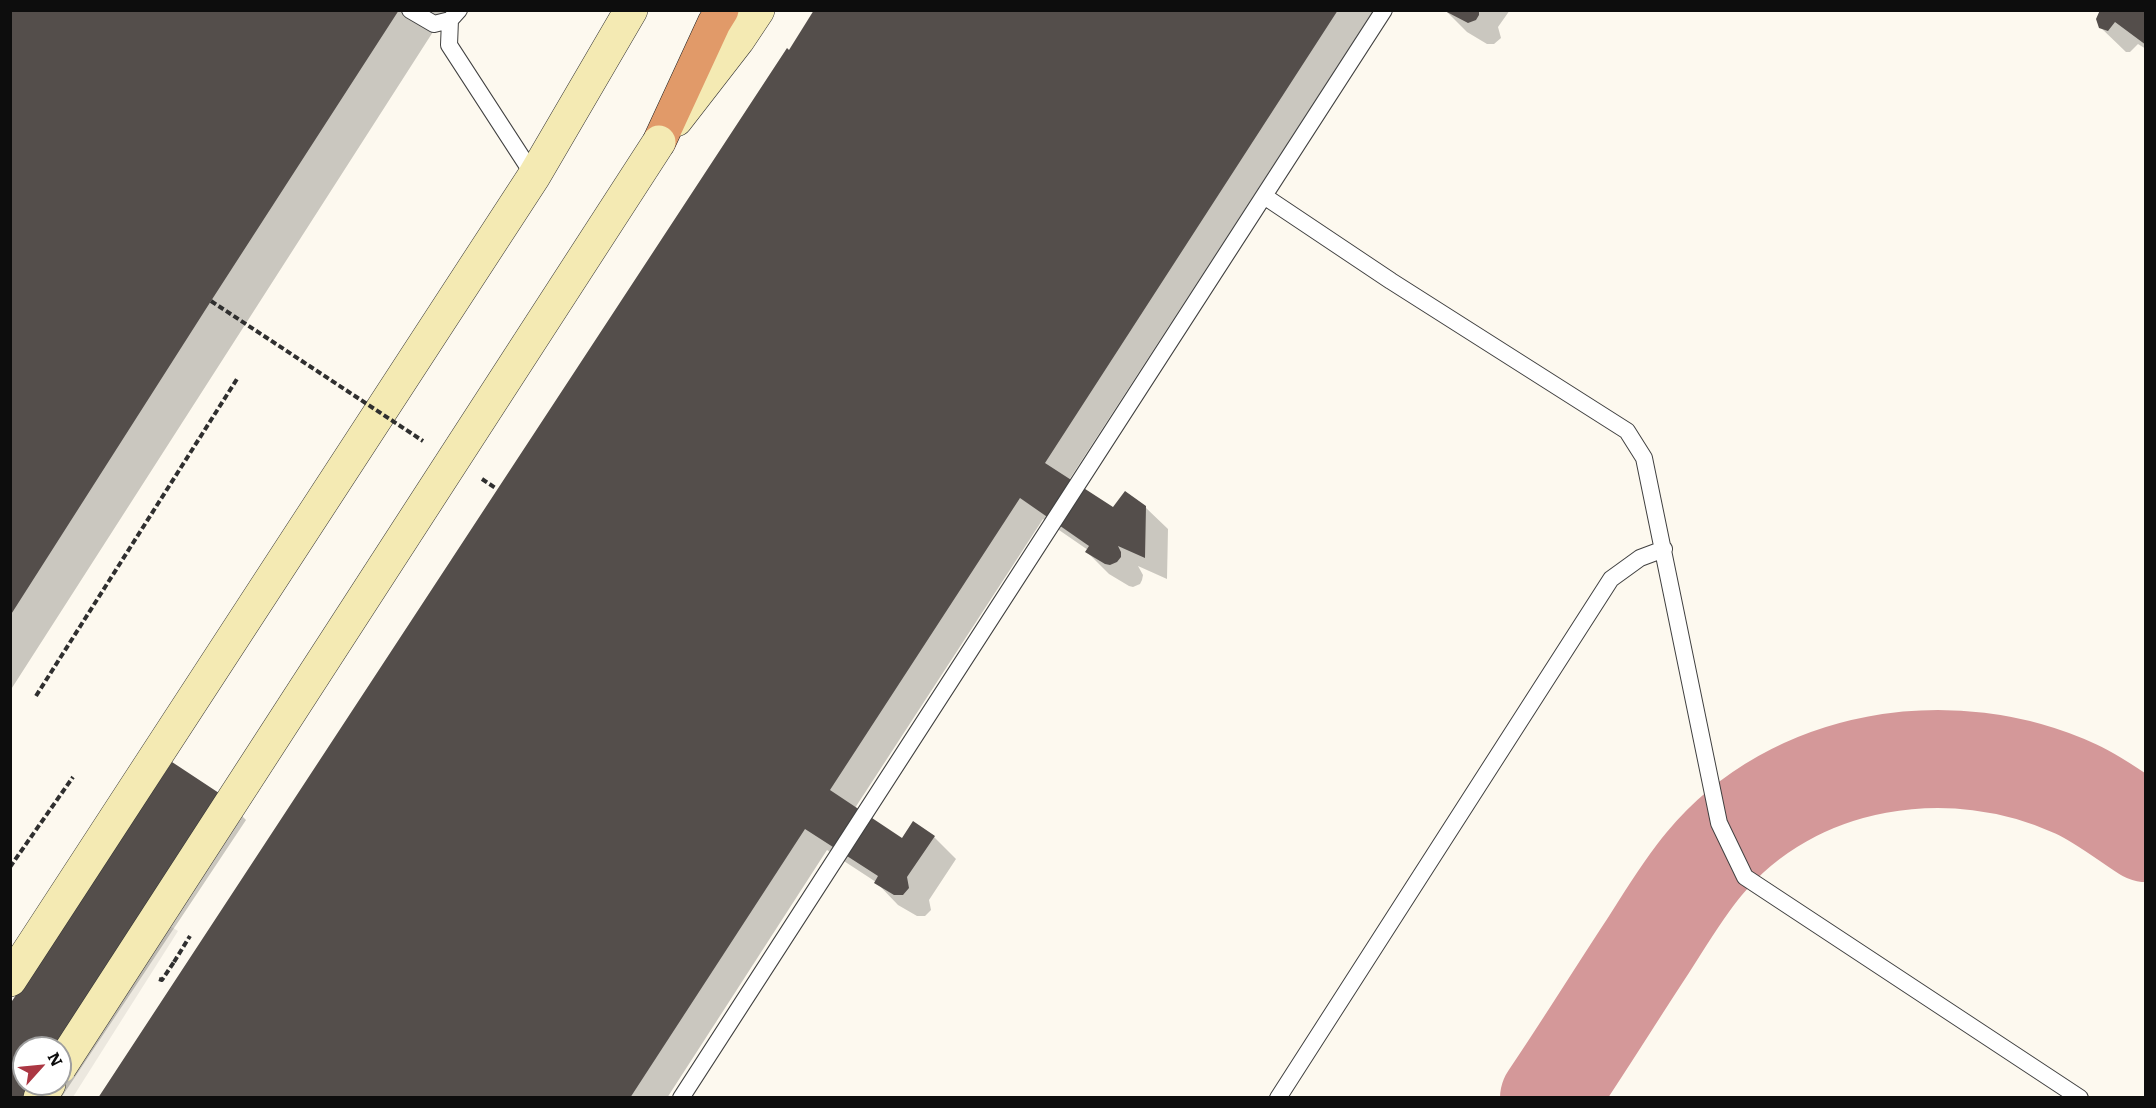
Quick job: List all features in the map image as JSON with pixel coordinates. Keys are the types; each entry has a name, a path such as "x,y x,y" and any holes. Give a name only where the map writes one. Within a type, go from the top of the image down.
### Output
{"highway":[{"path":"659,142 714,22 722,10"}],"street":[{"path":"10,980 534,176 631,10"},
{"path":"552,143 650,10"},
{"path":"72,1048 659,142 738,40 758,10"}],"lane":[{"path":"410,10 434,24 454,15"},
{"path":"681,1098 1384,10"},
{"path":"454,15 449,45 534,176"},
{"path":"1264,196 1391,281 1627,430 1644,458 1719,823 1745,877 2080,1098"},
{"path":"1278,1098 1611,579 1640,558 1664,549"}],"path":[{"path":"211,301 428,444"},
{"path":"36,696 237,379"},
{"path":"477,476 497,489"},
{"path":"10,867 73,777"}],"shaded area":[{"path":"170,926 178,931 73,1097 53,1098 54,1096 72,1096 72,1070"}],"building":[{"path":"10,10 399,10 10,616"},
{"path":"814,10 1338,10 1045,463 1113,507 1125,491 1146,506 1145,558 1118,546 1121,557 1117,562 1110,565 1105,564 1085,552 1089,546 1020,498 830,790 902,838 913,821 935,836 907,877 909,888 903,895 894,895 874,883 878,876 805,829 630,1098 98,1098 787,48 789,50"},
{"path":"1443,10 1479,10 1479,15 1476,20 1468,23"},
{"path":"2100,10 2146,10 2146,45 2115,22 2108,31 2099,28 2096,19"},
{"path":"172,762 225,797 65,1036 12,1036 12,1096 25,1096 24,1098 10,1098 10,1004"}],"taxiway":[{"path":"1549,1098 1675,904 1704,864 1740,827 1782,799 1828,778 1877,765 1928,759 1978,761 2028,771 2076,789 2146,833"}]}
